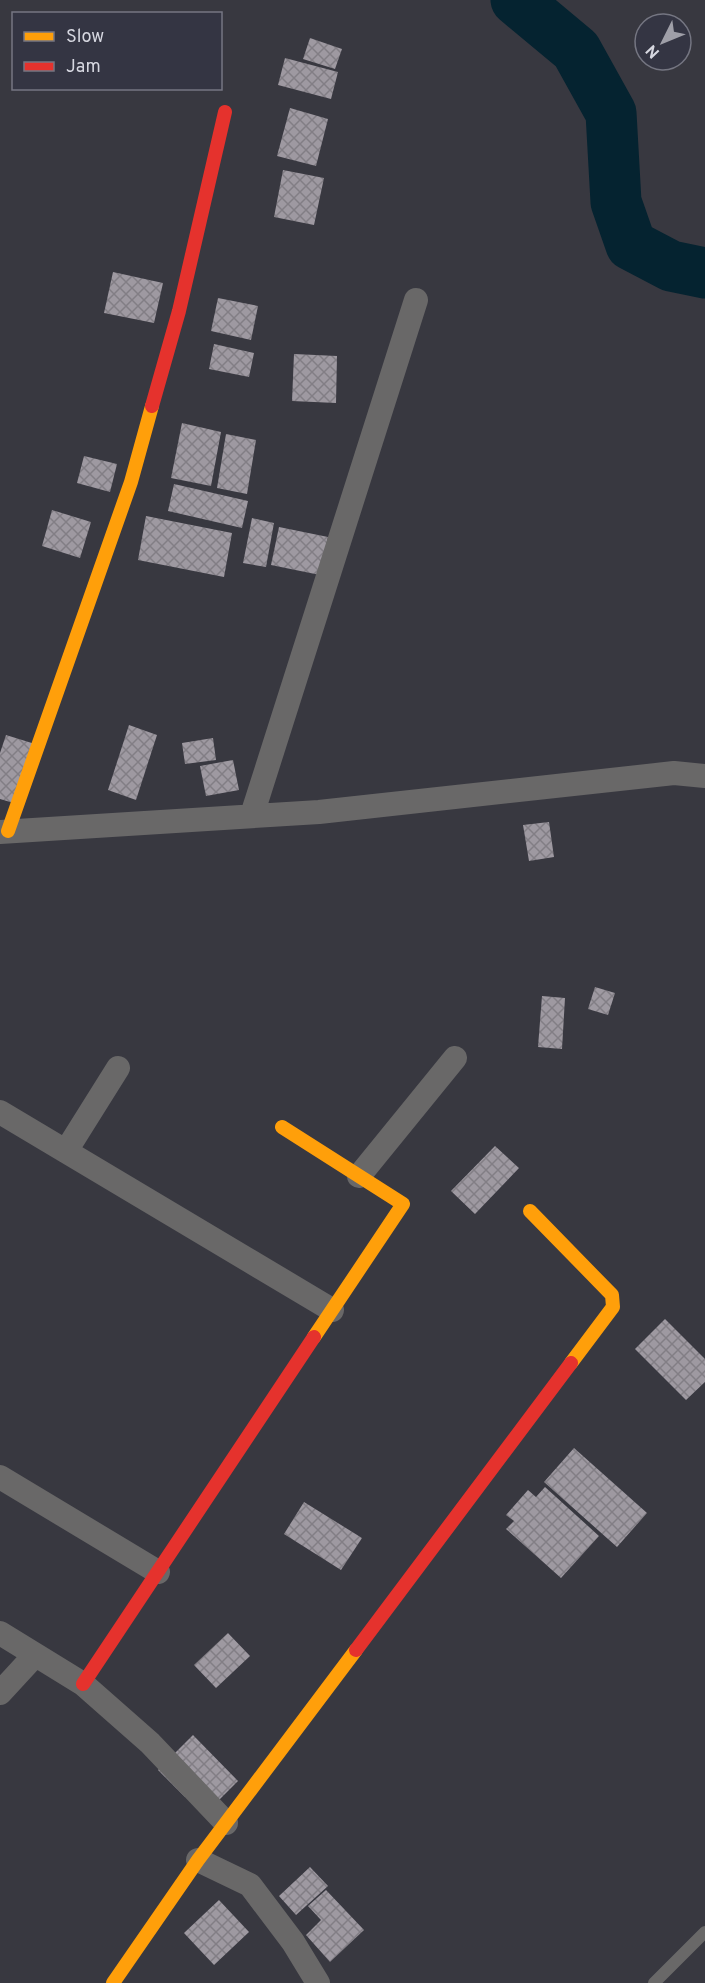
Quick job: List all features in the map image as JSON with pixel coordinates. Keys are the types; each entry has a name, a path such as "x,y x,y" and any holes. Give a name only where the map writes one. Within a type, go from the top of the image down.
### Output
{"street":[{"path":"225,112 179,311 131,482 4,832 319,812 674,773 705,776"},
{"path":"252,815 416,300"},
{"path":"359,1176 455,1058"},
{"path":"66,1151 118,1068"},
{"path":"0,1112 332,1310"},
{"path":"83,1684 403,1204 282,1127"},
{"path":"113,1983 198,1860 613,1307 612,1295 530,1211"},
{"path":"0,1477 158,1572"},
{"path":"0,1633 83,1684 150,1743 226,1823"},
{"path":"0,1693 35,1655"},
{"path":"198,1860 250,1885 293,1942 318,1983"}],"lane":[{"path":"654,1983 705,1932"}],"building":[{"path":"310,38 342,49 335,69 303,59"},
{"path":"285,58 338,72 331,99 278,85"},
{"path":"290,108 328,119 316,166 277,156"},
{"path":"283,170 324,178 314,225 274,217"},
{"path":"113,272 163,283 154,323 104,313"},
{"path":"218,298 258,306 251,340 211,331"},
{"path":"214,344 254,353 249,377 209,369"},
{"path":"294,354 337,356 336,403 292,401"},
{"path":"182,423 221,432 211,486 171,478"},
{"path":"226,434 256,440 247,494 217,488"},
{"path":"84,456 117,464 110,492 77,483"},
{"path":"174,484 248,501 242,528 168,511"},
{"path":"52,510 91,522 80,558 42,546"},
{"path":"146,516 232,533 224,577 138,560"},
{"path":"252,518 274,523 266,567 243,563"},
{"path":"279,527 328,537 320,575 271,565"},
{"path":"129,725 157,735 136,800 108,790"},
{"path":"6,735 35,744 17,804 0,799 0,753"},
{"path":"213,738 216,760 185,764 182,743"},
{"path":"233,760 239,790 206,796 200,766"},
{"path":"549,822 554,857 529,861 523,825"},
{"path":"595,987 615,993 608,1015 588,1009"},
{"path":"542,996 565,998 562,1049 538,1047"},
{"path":"495,1146 519,1168 475,1214 451,1191"},
{"path":"665,1319 705,1359 705,1382 686,1400 635,1349"},
{"path":"574,1448 647,1513 617,1547 544,1482"},
{"path":"545,1487 599,1536 561,1578 506,1529 514,1521 506,1515 528,1490 536,1497"},
{"path":"304,1502 362,1538 341,1570 284,1534"},
{"path":"228,1633 250,1656 216,1688 194,1665"},
{"path":"193,1735 238,1781 213,1806 195,1788 185,1797 158,1770"},
{"path":"310,1867 328,1886 296,1915 279,1896"},
{"path":"326,1890 364,1930 330,1962 306,1935 321,1920 308,1906"},
{"path":"219,1900 249,1932 214,1965 184,1933"}],"waterway":[{"path":"516,0 576,50 611,113 616,202 631,245 671,266 705,273"}],"traffic: slow":[{"path":"8,831 131,482 152,406"},
{"path":"282,1127 403,1204 314,1337"},
{"path":"530,1211 612,1295 613,1307 571,1363"},
{"path":"113,1983 198,1860 356,1650"}],"traffic: jam":[{"path":"152,406 179,311 225,112"},
{"path":"83,1684 314,1337"},
{"path":"356,1650 571,1363"}]}
